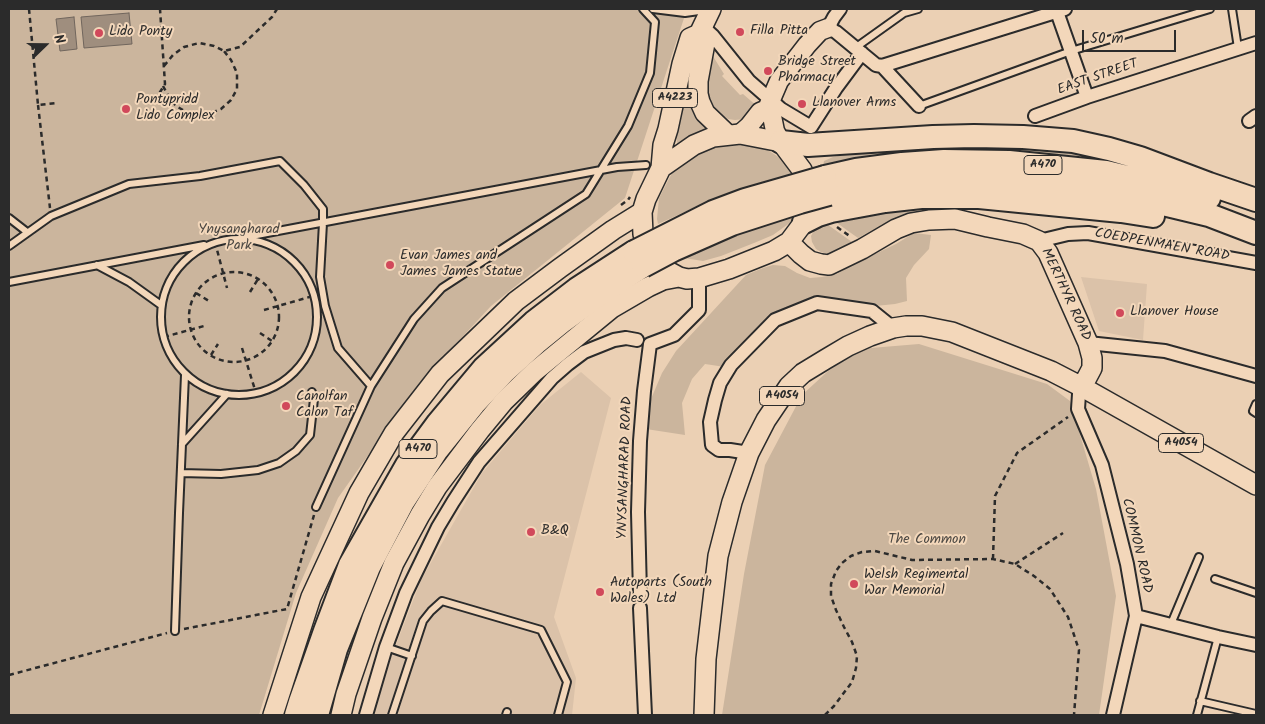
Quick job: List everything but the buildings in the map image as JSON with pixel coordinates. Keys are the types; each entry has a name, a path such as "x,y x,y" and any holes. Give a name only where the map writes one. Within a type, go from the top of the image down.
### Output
{"highway":[{"path":"781,142 808,145 974,136 1073,141 1140,158 1256,200"},
{"name":"A470","path":"827,185 856,170 902,164 944,161 1009,162 1106,172 1172,188 1256,214"},
{"name":"A470","path":"296,715 350,565 407,465 438,423 484,368 534,322 578,289 638,259 713,212 745,200 827,185 868,186 914,179 1010,178 1085,187 1159,203 1209,215 1256,233"},
{"path":"804,222 832,211 884,201 921,197 980,197 1121,211 1167,219 1209,215"},
{"name":"A470","path":"317,715 336,649 369,567 403,502 437,450 505,371 563,321 600,294 638,259"}],"main road":[{"name":"A4223","path":"706,20 698,94 705,113 734,134"},
{"name":"A4223","path":"653,166 668,129 682,64 690,38 706,20"},
{"path":"734,134 781,142 802,170 808,183 811,196 809,209 804,222 789,242 774,252 699,278 687,279 679,277 659,264 643,234 642,212 653,166 713,137 734,134"},
{"path":"273,715 311,597 359,493 394,433 440,374 516,301 613,230 642,212"},
{"path":"789,242 810,260 828,265 911,223 929,220 955,219 1023,234 1039,241"},
{"name":"MERTHYR ROAD","path":"1039,241 1048,253 1088,343 1092,358 1092,368 1082,386"},
{"path":"341,715 346,694 372,618 394,563 437,487 464,450 510,395 581,332 612,308 648,287 663,280 679,277"},
{"name":"A4054","path":"704,715 706,659 718,556 732,502 749,453 766,420 789,386 803,373 848,346 893,328 922,326 952,332 1051,371 1082,386 1256,485"}],"street":[{"path":"734,134 749,126 760,112 769,105 779,81 807,45 820,31 828,28 840,9"},
{"path":"828,28 836,32 876,65 887,65 1059,10 1087,97"},
{"path":"706,20 713,36 769,105 775,131 781,142"},
{"name":"EAST STREET","path":"1035,116 1087,97 1256,42"},
{"path":"769,105 781,109 811,128 858,51"},
{"path":"887,65 919,106"},
{"name":"COEDPENMAEN ROAD","path":"1039,241 1068,234 1088,232 1256,263"},
{"path":"650,344 674,335 699,310 699,278"},
{"path":"749,453 719,450 712,445 710,422 714,400 720,382 731,365 774,320 817,303 872,311 893,328"},
{"path":"366,715 386,647 406,593 438,527 479,462 552,378 568,364 584,352 614,340 626,338 637,340"},
{"path":"1088,343 1165,351 1256,376"},
{"name":"YNYSANGHARAD ROAD","path":"640,594 638,512 640,441 650,344"},
{"name":"COMMON ROAD","path":"1082,386 1079,394 1078,409 1102,465 1127,564 1136,616 1113,715"},
{"path":"640,608 645,715"},
{"path":"1136,616 1256,645"}],"lane":[{"path":"316,507 370,386 414,319 442,288 586,194 628,126 650,73 655,22 643,9"},
{"path":"653,9 685,13 706,20"},
{"path":"858,51 904,13 918,9"},
{"path":"919,106 1071,51 1210,9"},
{"path":"1232,9 1238,48"},
{"path":"9,246 50,216 129,184 200,176 280,161 304,185 323,209 320,277 324,306 338,348 370,386"},
{"path":"9,282 600,170 617,167 653,166"},
{"path":"9,218 27,232"},
{"path":"207,244 185,259 169,280 161,305 161,331 170,355 186,374 205,388 227,394 256,394 274,387 289,377 303,361 313,342 317,321 315,300 308,280 296,263 280,250 261,241 240,238"},
{"path":"97,265 129,282 161,305"},
{"path":"637,340 650,344"},
{"path":"175,631 180,473 186,374"},
{"path":"180,473 221,474 258,470 279,463 296,451 310,435 314,399 312,392"},
{"path":"182,444 227,394"},
{"path":"1256,404 1253,411 1256,413"},
{"path":"1171,624 1199,557"},
{"path":"1216,579 1256,592"},
{"path":"392,715 423,621 442,601 541,630 567,682 558,715"},
{"path":"1197,715 1218,637"},
{"path":"386,647 412,656"},
{"path":"1200,700 1256,714"}],"path":[{"path":"29,9 50,216"},
{"path":"145,102 157,97 165,84 160,9"},
{"path":"224,51 240,47 272,17 277,9"},
{"path":"163,86 176,106 190,114 202,116 221,109 237,89 237,73 231,60 224,51 214,46 198,43 184,47 164,66"},
{"path":"38,105 56,103"},
{"path":"835,226 857,242 862,249"},
{"path":"215,242 226,288"},
{"path":"222,273 244,273 258,279 266,284 278,306 279,320 276,334 268,347 256,356 245,360 228,362 214,358 202,349 194,337 189,323 189,309 196,292 209,279 222,273"},
{"path":"250,292 258,279"},
{"path":"196,292 208,301"},
{"path":"264,310 313,296"},
{"path":"164,338 204,326"},
{"path":"260,333 272,341"},
{"path":"211,355 218,344"},
{"path":"242,348 256,394"},
{"path":"992,558 995,496 1017,452 1069,416"},
{"path":"9,675 175,631 287,609 316,507"},
{"path":"1015,564 1063,532"},
{"path":"825,715 852,682 856,668 856,656 852,642 831,596 831,584 836,571 851,556 862,552 875,551 912,560 992,558 1015,564 1050,589 1068,617 1079,650 1074,715"}],"shaded area":[{"path":"129,13 132,44 84,48 81,17"},
{"path":"74,17 77,49 60,51 56,19"},
{"name":"Llanover House","path":"1081,277 1147,284 1143,340 1099,331"},
{"path":"581,372 611,398 554,617 576,678 572,715 369,715 421,580 482,473 540,405"}],"green space":[{"name":"Ynysangharad Park","path":"9,9 687,9 625,198 491,306 417,386 338,498 296,593 259,715 9,715"},
{"path":"695,40 698,117 705,126 705,129 677,143 676,132"},
{"path":"711,53 724,74 722,76 740,95 743,94 758,107 745,119 728,119 716,112 709,104 705,92"},
{"path":"735,143 760,145 780,158 792,174 741,189 658,224 659,198 672,173 689,156 710,147"},
{"path":"909,145 1067,148 1155,171 1086,157 1014,150 971,149 926,151 823,166 824,161 848,154 848,150"},
{"path":"945,203 947,209 927,209 914,212 883,224 858,238 830,218"},
{"path":"795,214 791,222 773,235 754,243 703,261 684,258 714,243 756,226"},
{"path":"824,222 852,242 827,254 816,249 811,236 815,229"},
{"path":"914,233 931,235 929,249 914,265 906,278 907,301 875,306 784,311 764,321 725,367 705,364 692,379 682,403 685,435 646,429 651,399 662,373 676,351 746,275 773,265 785,266 810,278 837,274"},
{"name":"The Common","path":"919,344 1047,384 1070,401 1096,489 1116,596 1099,715 722,715 744,574 765,465 802,395 827,372 859,349"}],"place":[{"name":"Filla Pitta","path":"740,32"},
{"name":"Lido Ponty","path":"99,33"},
{"name":"Bridge Street Pharmacy","path":"768,71"},
{"name":"Llanover Arms","path":"802,104"},
{"name":"Pontypridd Lido Complex","path":"126,109"},
{"name":"Evan James and James James Statue","path":"390,265"},
{"name":"Llanover House","path":"1120,313"},
{"name":"Canolfan Calon Taf","path":"286,406"},
{"name":"B&Q","path":"531,532"},
{"name":"Welsh Regimental War Memorial","path":"854,584"},
{"name":"Autoparts (South Wales) Ltd","path":"600,592"}]}
